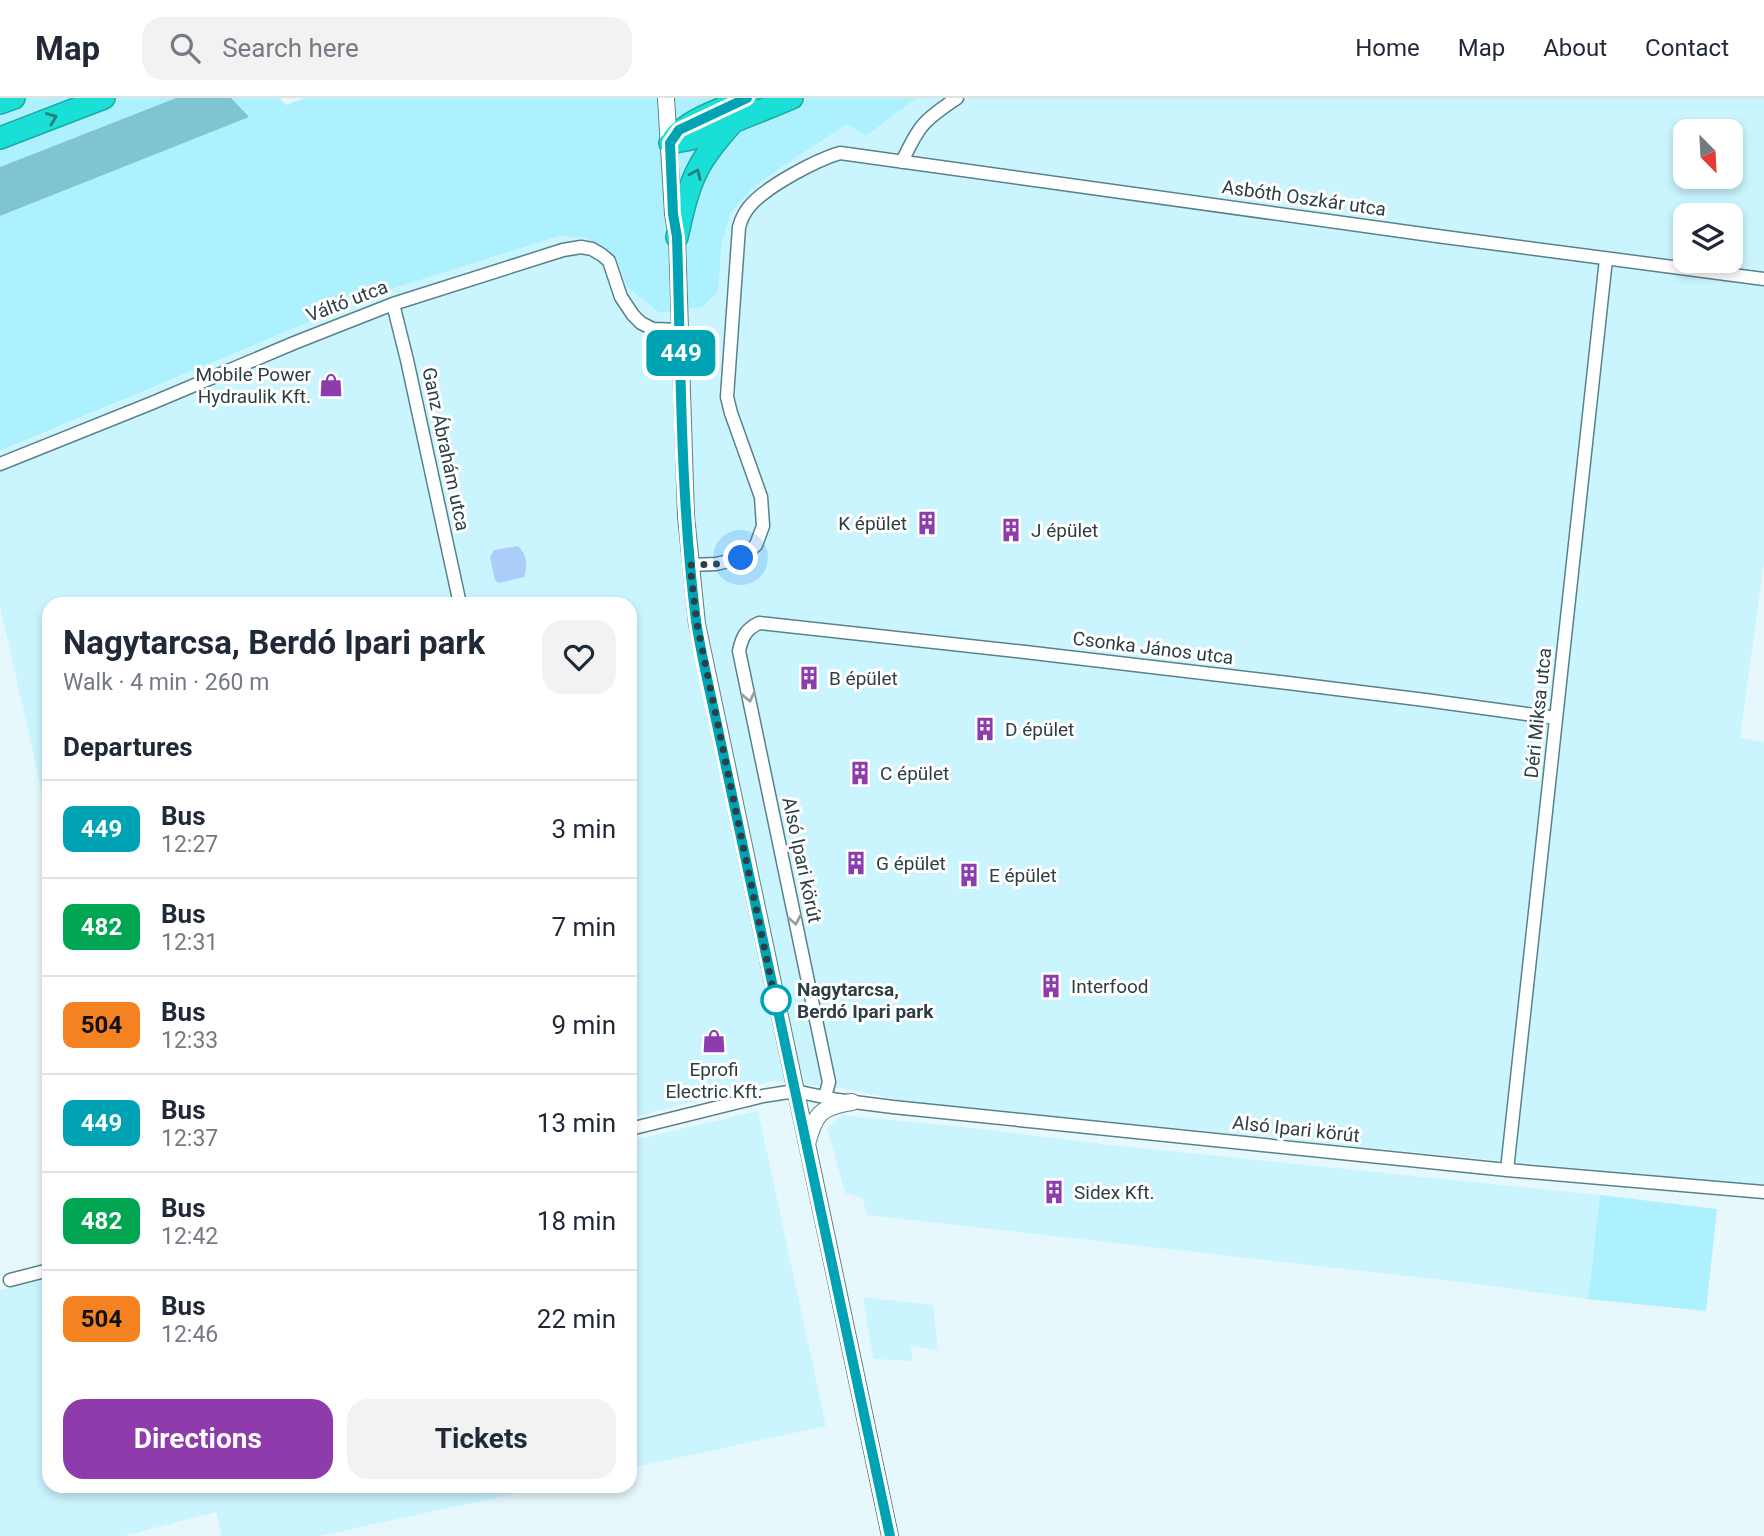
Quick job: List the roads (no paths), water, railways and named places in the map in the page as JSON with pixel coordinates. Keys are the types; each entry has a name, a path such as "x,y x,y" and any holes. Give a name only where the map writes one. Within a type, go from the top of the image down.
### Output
{"highway":[{"path":"0,103 14,98"},
{"path":"0,138 104,98"},
{"path":"712,98 740,107"},
{"path":"670,143 691,139 740,107 792,98"},
{"path":"677,237 697,170 740,107"}],"main road":[{"path":"666,98 673,214 677,237 686,516 697,624 890,1536"},
{"path":"806,1146 814,1120 821,1111 836,1104 852,1102"}],"street":[{"path":"902,162 920,126 931,115 957,98"},
{"name":"Asbóth Oszkár utca","path":"690,565 716,564 741,558 756,545 763,526 761,497 727,397 739,227 748,207 770,188 825,157 840,153 1764,279"},
{"name":"Váltó utca","path":"0,464 294,342 393,304 563,250 581,247 603,255 609,261 621,297 641,323 653,328 680,330"},
{"name":"Déri Miksa utca","path":"1507,1170 1606,259"},
{"name":"Ganz Ábrahám utca","path":"393,304 458,597"},
{"name":"Csonka János utca","path":"747,631 759,623 1288,683 1556,718"},
{"name":"Alsó Ipari körút","path":"747,631 741,640 739,651 829,1082 825,1097"},
{"path":"637,1127 763,1096 795,1091"},
{"name":"Alsó Ipari körút","path":"795,1091 852,1102 1507,1170 1764,1192"},
{"path":"10,1280 42,1272"}],"place":[{"name":"Mobile Power Hydraulik Kft.","path":"331,385"},
{"name":"K épület","path":"927,523"},
{"name":"J épület","path":"1011,530"},
{"name":"B épület","path":"809,678"},
{"name":"D épület","path":"985,729"},
{"name":"C épület","path":"860,773"},
{"name":"G épület","path":"856,863"},
{"name":"E épület","path":"969,875"},
{"name":"Interfood","path":"1051,986"},
{"name":"Nagytarcsa, Berdó Ipari park","path":"776,1000"},
{"name":"Eprofi Electric Kft.","path":"714,1041"},
{"name":"Sidex Kft.","path":"1054,1192"}]}
